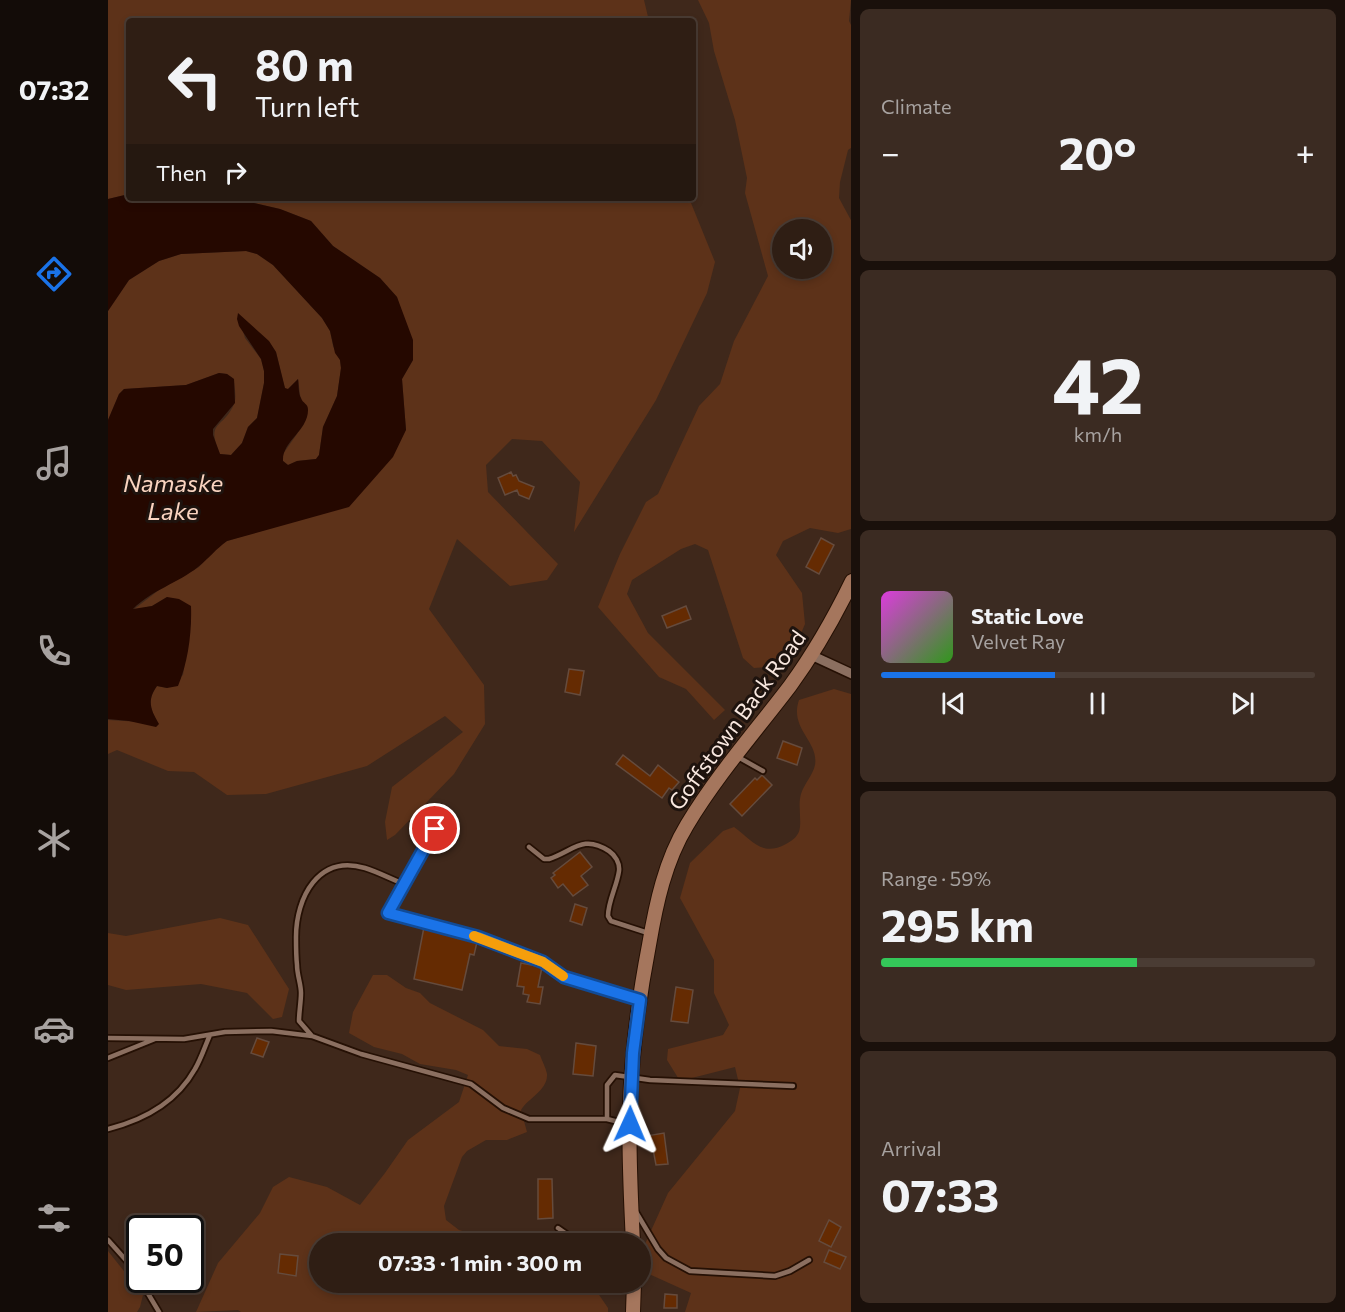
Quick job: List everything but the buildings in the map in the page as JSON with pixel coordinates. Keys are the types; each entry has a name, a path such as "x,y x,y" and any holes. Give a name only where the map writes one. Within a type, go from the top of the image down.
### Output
{"main road":[{"name":"Goffstown Back Road","path":"632,1233 630,1124 640,1000 660,891 673,852 706,794 812,656 851,583"},
{"path":"633,1312 634,1293"}],"street":[{"path":"812,656 851,674"}],"lane":[{"path":"736,755 763,771"},
{"path":"435,829 388,913 478,937 543,962 564,977 640,1000"},
{"path":"529,847 544,859 549,859 581,844 589,843 608,850 616,858 620,869 608,916 611,921 651,934"},
{"path":"312,1036 299,1021 301,992 296,934 300,905 310,884 335,868 350,866 364,868 404,885"},
{"path":"108,1038 184,1039 271,1031 312,1036 361,1054 471,1084 503,1108 530,1119 607,1119 630,1124"},
{"path":"108,1129 154,1113 184,1086 195,1069 210,1035"},
{"path":"108,1058 158,1038"},
{"path":"607,1119 608,1085 615,1074 650,1080 793,1086"},
{"path":"108,1125 122,1126"},
{"path":"631,1205 666,1258 690,1271 775,1276 790,1271 809,1260"},
{"path":"558,1227 566,1233"},
{"path":"108,1240 126,1261"},
{"path":"148,1293 159,1312"}],"shaded area":[{"path":"108,0 644,0 648,18 126,18 126,195 108,199"},
{"path":"698,0 851,0 849,21 851,25 851,148 848,150 840,182 839,198 851,220 851,529 838,533 810,528 783,541 776,555 802,593 805,624 793,652 769,667 754,668 743,658 708,550 695,544 681,549 632,580 627,594 648,633 725,710 714,720 686,689 659,677 598,607 620,554 646,502 658,494 699,406 720,384 734,341 768,276 745,193 747,178 735,120 714,51 709,23"},
{"path":"245,201 690,201 715,262 707,293 656,400 574,532 580,482 542,441 512,439 486,465 488,492 558,564 547,580 510,586 457,539 429,609 484,685 485,724 454,774 395,835 387,840 385,822 392,787 463,732 445,716 367,766 266,794 227,795 194,772 168,771 117,750 108,754 108,720 158,723 151,704 154,691 157,686 167,688 183,675 191,620 167,597 152,606 133,610 159,590 199,567 214,550 227,541 274,527 406,430 402,379 413,360 397,297 380,278 333,246 311,221 280,209"},
{"path":"246,251 257,254 273,265 322,318 330,331 333,346 340,360 337,396 323,427 319,455 316,459 297,461 288,465 283,461 283,454 304,424 298,379 288,389 285,389 276,352 269,342 238,314 245,338 261,359 264,383 257,418 248,427 242,443 231,455 220,454 214,435 235,401 234,379 227,374 219,373 186,385 124,389 119,394 108,420 108,311 129,280 159,261 181,254"},
{"path":"834,689 851,694 851,1312 685,1312 691,1293 651,1275 650,1233 668,1193 735,1111 740,1088 735,1067 680,1081 667,1060 668,1049 723,1035 729,1025 714,993 714,960 680,898 690,863 723,831 734,827 758,846 770,849 786,844 797,835 800,827 801,794 815,765 813,749 798,719 799,700"},
{"path":"220,918 248,925 289,989 282,1017 273,1019 247,993 201,984 126,990 108,985 108,933 126,936"},
{"path":"373,975 387,975 406,988 420,993 430,1003 483,1030 499,1046 527,1049 540,1055 547,1074 544,1085 521,1110 527,1132 507,1140 486,1140 467,1151 462,1157 444,1206 446,1220 459,1230 470,1233 309,1233 309,1293 598,1293 608,1308 608,1312 241,1312 238,1310 196,1312 218,1263 260,1213 273,1187 289,1177 327,1187 360,1205 408,1140 459,1102 468,1075 456,1070 420,1064 402,1054 374,1047 349,1033 353,1012"},
{"path":"108,1251 126,1274 126,1293 141,1293 143,1295 137,1312 108,1312"}],"water":[{"name":"Namaske Lake","path":"126,195 126,201 245,201 280,209 311,221 333,246 380,278 397,297 413,340 413,360 402,379 406,430 393,457 349,507 227,541 190,573 140,602 133,609 152,606 167,597 179,599 191,606 189,647 178,686 167,688 157,686 152,696 153,714 159,724 156,727 108,719 108,420 119,394 124,389 186,385 219,373 227,374 234,379 235,403 213,429 213,435 220,454 231,455 242,443 248,427 257,418 264,383 261,359 239,326 238,313 269,341 276,352 285,388 288,389 298,379 300,396 308,408 304,424 286,448 283,461 288,465 297,461 316,459 319,455 323,427 337,396 341,368 330,331 322,318 273,265 257,254 246,251 181,254 159,261 129,280 108,311 108,199"}],"slow traffic":[{"path":"474,936 543,962 563,976"}],"route":[{"path":"435,829 388,913 478,937 543,962 564,977 640,1000 633,1053 630,1124"}]}
